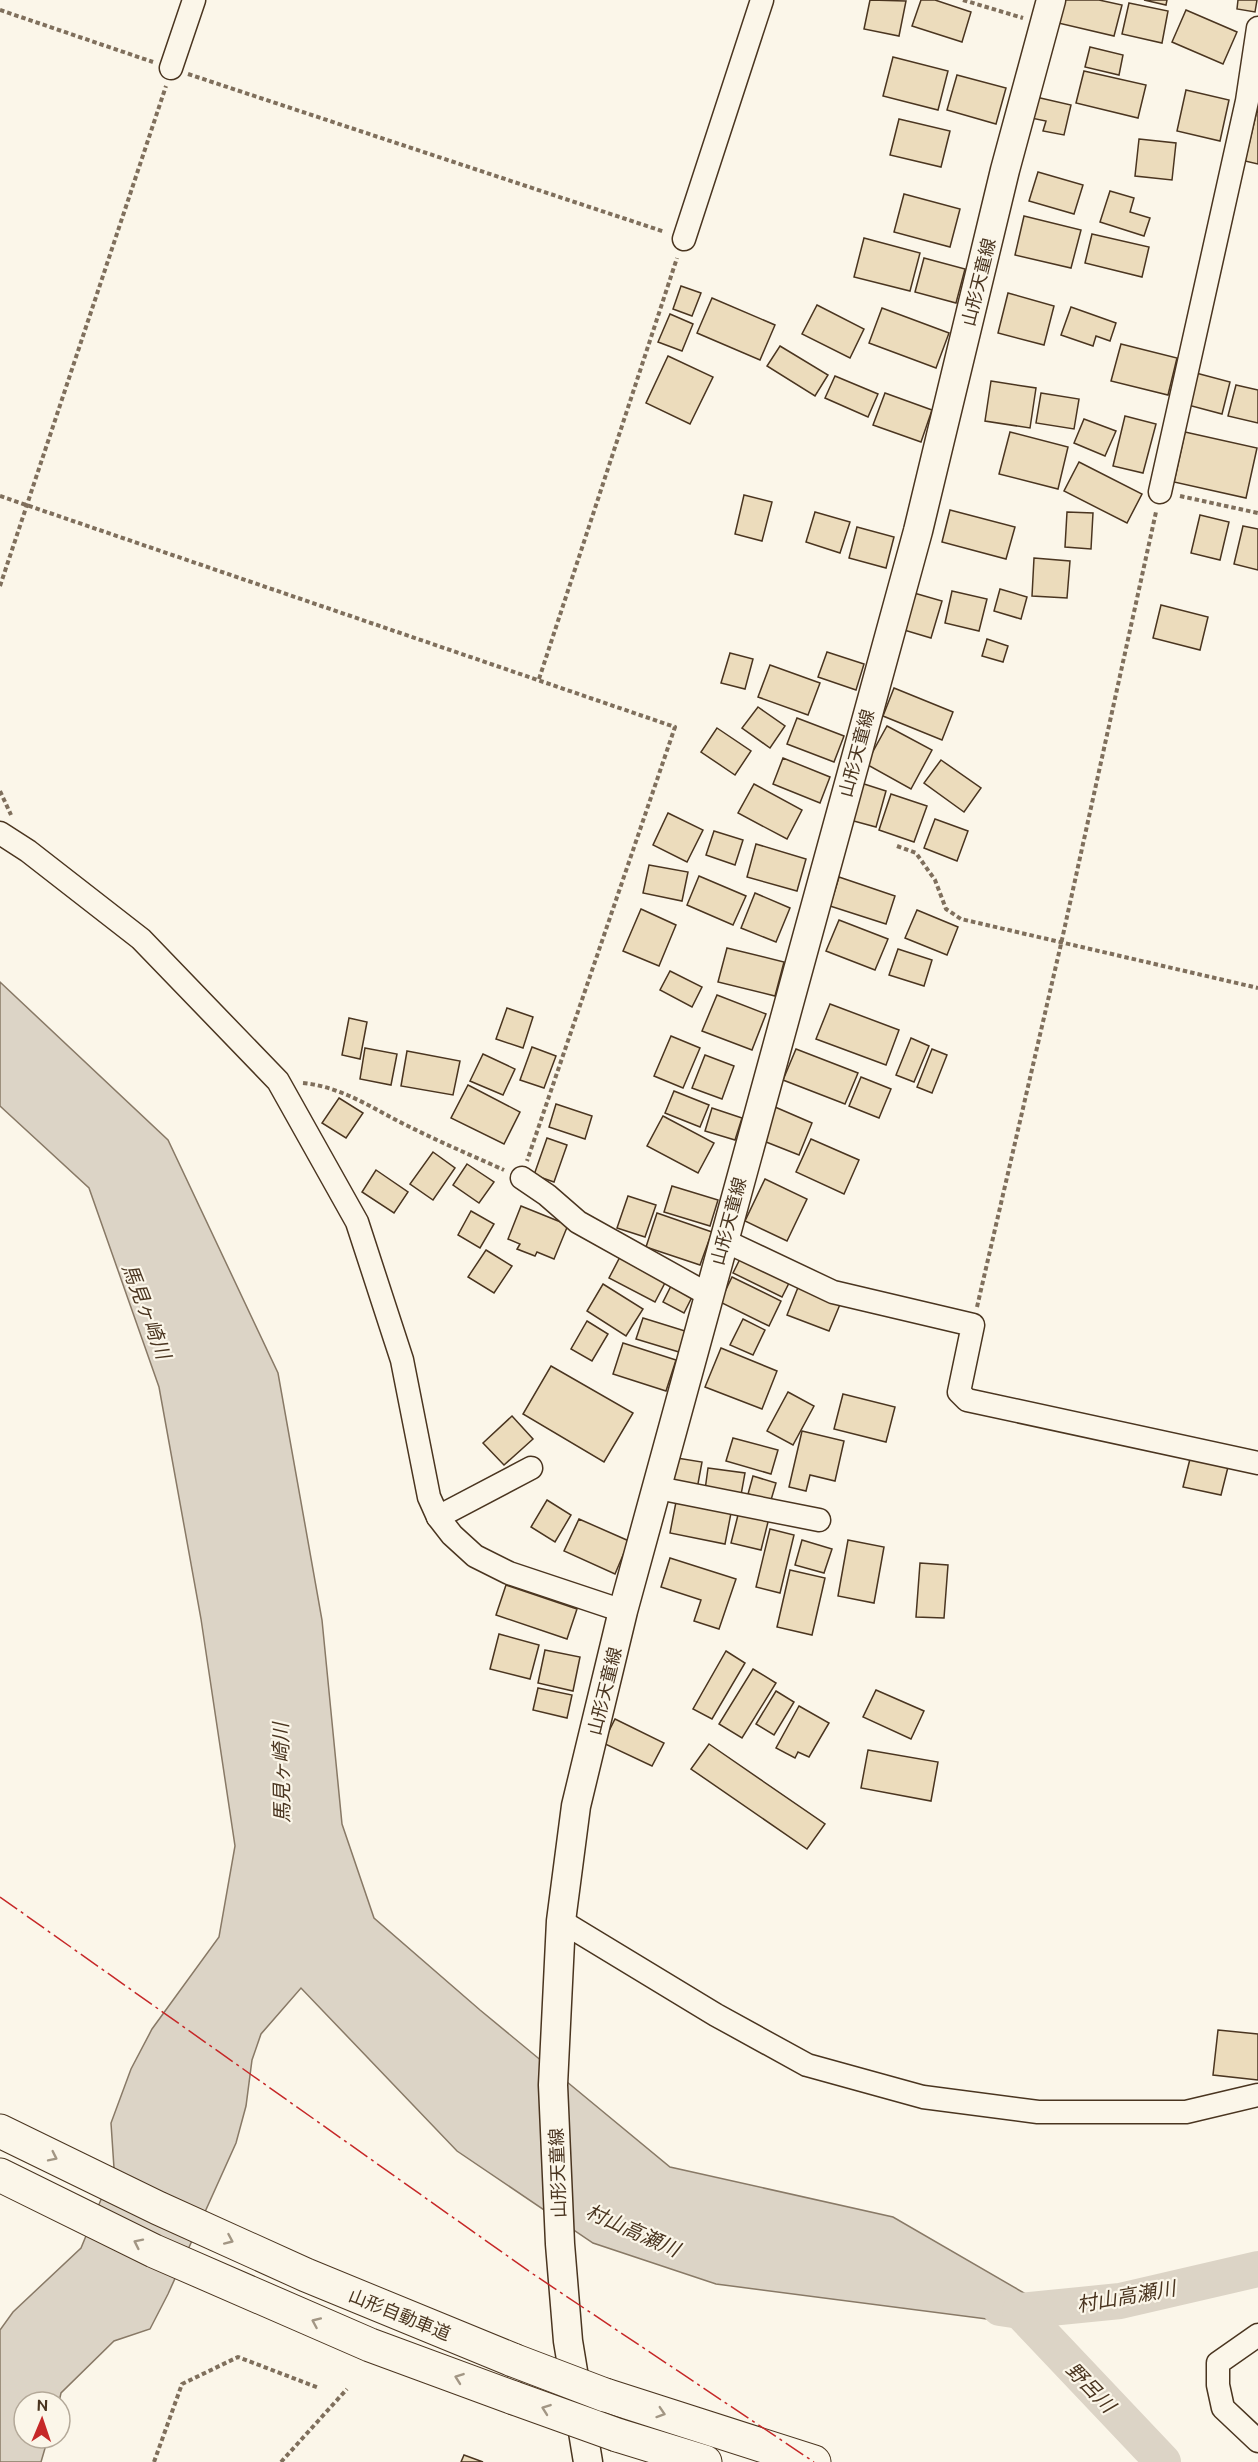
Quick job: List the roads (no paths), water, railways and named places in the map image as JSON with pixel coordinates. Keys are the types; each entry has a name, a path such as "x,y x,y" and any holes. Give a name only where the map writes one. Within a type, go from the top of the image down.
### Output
{"highway":[{"name":"山形自動車道","path":"0,2131 158,2208 398,2313 513,2360 605,2394 814,2462"},
{"path":"0,2175 154,2251 370,2345 617,2435 705,2462"}],"main road":[{"name":"山形天童線","path":"588,2462 568,2341 560,2244 554,2085 558,1959 576,1806 624,1611 723,1240 918,531 1005,170 1048,12"}],"street":[{"path":"171,68 194,0"},
{"path":"684,239 762,0"},
{"path":"1160,492 1246,101 1258,28"},
{"path":"0,833 28,851 141,939 278,1081 357,1222 402,1360 429,1497 438,1517 452,1535 475,1556 509,1573 624,1611"},
{"path":"522,1178 547,1195 578,1222 709,1294"},
{"path":"723,1240 833,1292 973,1325 959,1392 967,1400 1258,1463"},
{"path":"438,1517 531,1468"},
{"path":"658,1488 819,1520"},
{"path":"561,1921 716,2015 807,2065 924,2097 1038,2112 1186,2112 1258,2095"},
{"path":"1258,2335 1218,2363 1218,2385 1223,2408 1258,2440"}],"water":[{"name":"馬見ヶ崎川","path":"0,982 168,1140 278,1373 322,1620 342,1824 374,1918 480,2010 670,2167 893,2217 1050,2308 1033,2325 716,2284 593,2243 457,2151 301,1988 261,2034 252,2060 246,2106 236,2143 150,2329 114,2341 64,2390 12,2390 12,2450 44,2450 41,2462 0,2462 0,2330 13,2312 81,2248 114,2168 111,2123 131,2069 152,2029 219,1937 235,1846 201,1619 159,1387 89,1188 0,1106"}],"waterway":[{"name":"村山高瀬川","path":"1000,2308 1020,2311 1120,2301 1258,2269"},
{"name":"野呂川","path":"1020,2311 1163,2462"}]}
